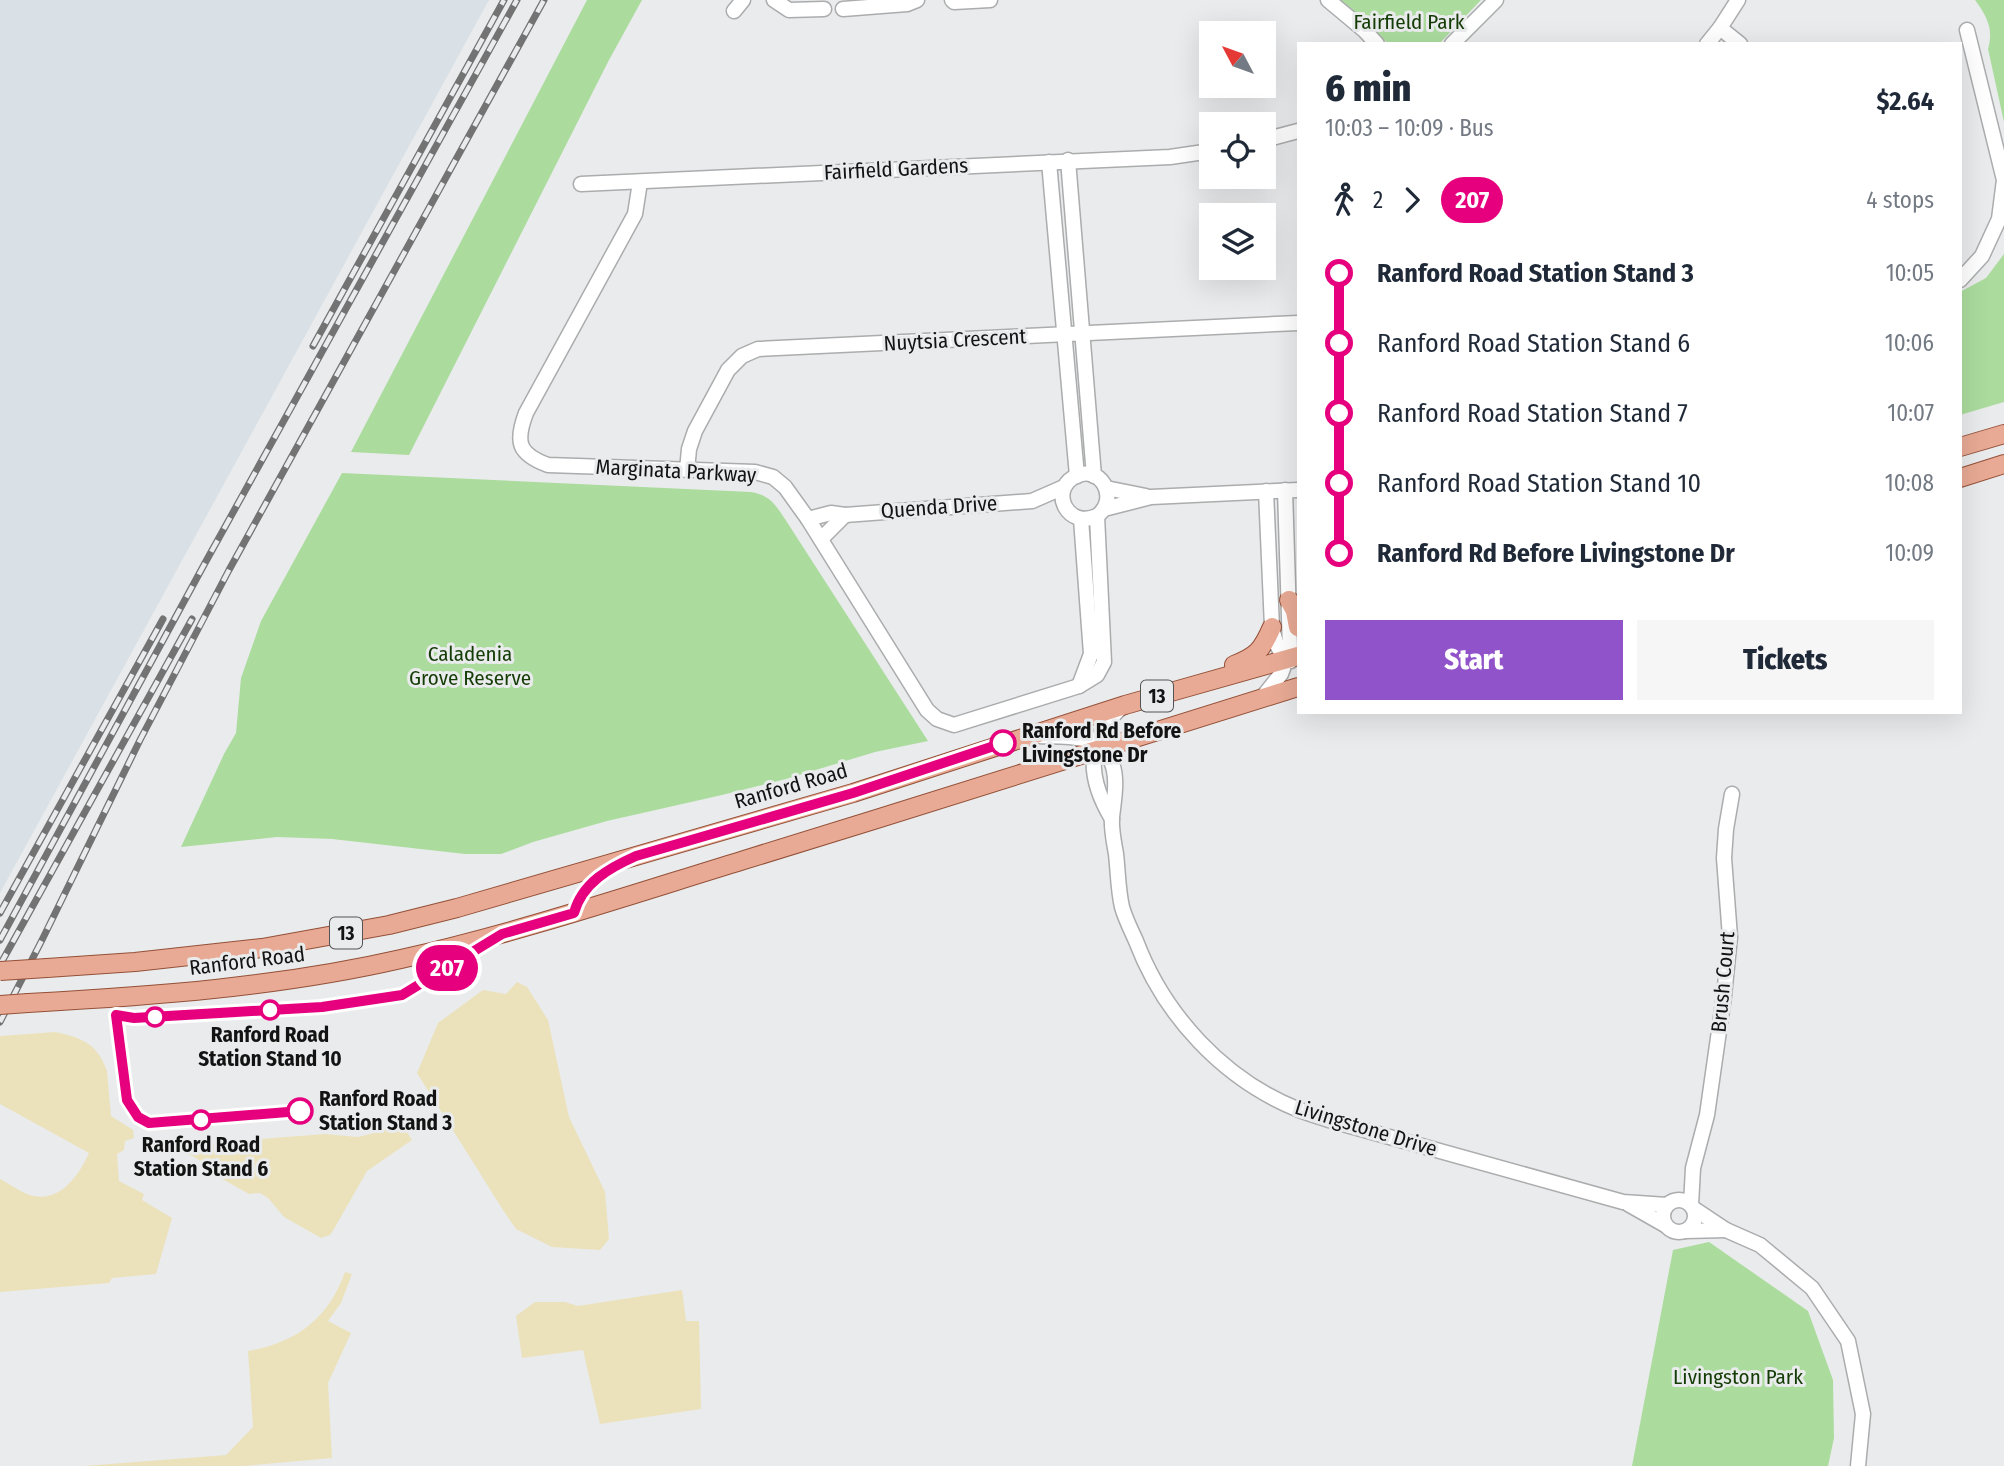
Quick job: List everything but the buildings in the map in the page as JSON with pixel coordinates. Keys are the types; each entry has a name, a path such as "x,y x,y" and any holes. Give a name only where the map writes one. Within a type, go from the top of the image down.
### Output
{"main road":[{"path":"1962,446 2004,434"},
{"path":"1962,477 2004,464"},
{"path":"1289,600 1297,622"},
{"path":"1186,687 1253,657 1265,644 1272,627"},
{"name":"Ranford Road","path":"0,971 135,962 262,948 389,925 519,892 853,793 1125,705 1295,660"},
{"name":"Ranford Road","path":"0,1005 139,996 265,983 401,959 546,922 1297,687"}],"street":[{"path":"774,0 789,10 824,9"},
{"path":"844,9 907,4 917,0"},
{"path":"952,0 990,0"},
{"path":"1328,0 1375,42"},
{"path":"1454,42 1496,0"},
{"path":"1709,42 1738,0"},
{"path":"1720,28 1738,42"},
{"path":"1962,278 1982,256 1999,219 2004,180 1967,30"},
{"path":"1276,137 1297,131"},
{"name":"Fairfield Gardens","path":"581,184 1170,157 1199,153"},
{"path":"1068,160 1094,476"},
{"path":"1049,162 1077,476"},
{"name":"Marginata Parkway","path":"640,182 635,214 529,407 518,432 522,448 535,460 548,465 755,472 773,477 785,487 808,519 927,710 937,719 954,725 1079,686 1097,675 1104,662 1100,513 1108,499 1106,488"},
{"name":"Nuytsia Crescent","path":"687,470 689,449 695,431 728,370 742,356 758,349 1297,323"},
{"path":"1151,497 1081,519 1066,509 1063,502 1065,488 1072,479 1082,474 1094,476 1106,488 1151,497 1292,490 1289,600 1295,660"},
{"name":"Quenda Drive","path":"808,519 831,513 845,515 1032,500 1065,488"},
{"path":"1266,491 1272,627 1281,653 1295,660"},
{"name":"Quenda Drive","path":"1032,500 1066,509"},
{"path":"821,539 845,515"},
{"path":"1079,686 1091,654 1081,519"},
{"path":"1261,699 1295,660"},
{"name":"Livingstone Drive","path":"1112,819 1101,802 1093,771 1109,721 1125,705"},
{"path":"1028,735 1079,738 1098,749"},
{"name":"Livingstone Drive","path":"1098,749 1113,766 1115,800 1112,819 1122,906 1143,959 1163,996 1185,1025 1219,1061 1257,1088 1297,1109 1623,1202 1665,1225"},
{"path":"1056,763 1083,763 1093,771"},
{"name":"Brush Court","path":"1692,1206 1693,1168 1707,1115 1730,937 1724,858 1732,794"},
{"name":"Brush Court","path":"1671,1202 1693,1168"},
{"path":"1726,1230 1670,1230 1662,1218 1663,1211 1671,1202 1680,1199 1726,1230 1760,1245 1812,1288 1848,1341 1863,1414 1858,1466"},
{"name":"Livingstone Drive","path":"1623,1202 1671,1202"},
{"path":"1685,1231 1694,1221 1692,1206"}],"shaded area":[{"path":"0,0 489,0 0,893"}],"green space":[{"path":"587,0 642,0 409,455 351,452"},
{"name":"Fairfield Park","path":"1338,0 1481,0 1441,42 1387,42"},
{"path":"1975,0 2004,0 2004,122 1988,49 1990,29"},
{"path":"2004,254 2004,402 1962,414 1962,291 1986,278"},
{"name":"Caladenia Grove Reserve","path":"342,473 751,492 768,498 785,519 928,741 875,752 722,795 607,821 501,854 465,854 332,839 277,837 181,847 236,733 241,678 261,621"},
{"name":"Livingston Park","path":"1709,1242 1808,1311 1833,1380 1834,1438 1828,1466 1632,1466 1673,1250"}],"sand":[{"path":"517,982 527,987 548,1020 569,1117 605,1192 609,1239 600,1250 552,1247 516,1229 417,1073 438,1023 483,990 506,994"},
{"path":"55,1032 81,1039 99,1054 107,1071 111,1116 133,1130 134,1138 125,1141 124,1150 117,1154 119,1181 144,1194 142,1200 172,1218 156,1274 112,1278 109,1283 0,1292 0,1179 30,1195 50,1195 67,1186 89,1153 0,1104 0,1036"},
{"path":"399,1119 412,1140 367,1171 330,1235 321,1238 284,1217 268,1198 260,1193 249,1194 210,1172 209,1166 184,1151 184,1145 325,1134 358,1137 378,1132"},
{"path":"345,1272 352,1274 341,1303 328,1321 351,1333 328,1383 332,1458 244,1466 84,1466 226,1455 253,1427 248,1351 281,1342 308,1326 330,1303"},
{"path":"682,1290 686,1321 699,1321 701,1409 600,1424 583,1350 522,1358 516,1316 535,1302 565,1302 578,1306"}],"railway":[{"path":"313,346 504,0"},
{"path":"0,940 517,0"},
{"path":"0,1022 140,740 229,570 544,0"},
{"path":"0,913 163,619"},
{"path":"0,965 192,619"}],"bus line":[{"name":"207","path":"300,1111 149,1123 138,1117 127,1100 116,1015 134,1018 322,1007 402,995 502,934 574,913 583,892 597,878 636,856 853,793 1003,743"}],"place":[{"name":"Ranford Rd Before Livingstone Dr","path":"1003,743"},
{"name":"Ranford Road Station Stand 10","path":"270,1010"},
{"name":"Ranford Road Station Stand 3","path":"300,1111"},
{"name":"Ranford Road Station Stand 6","path":"201,1120"}]}
